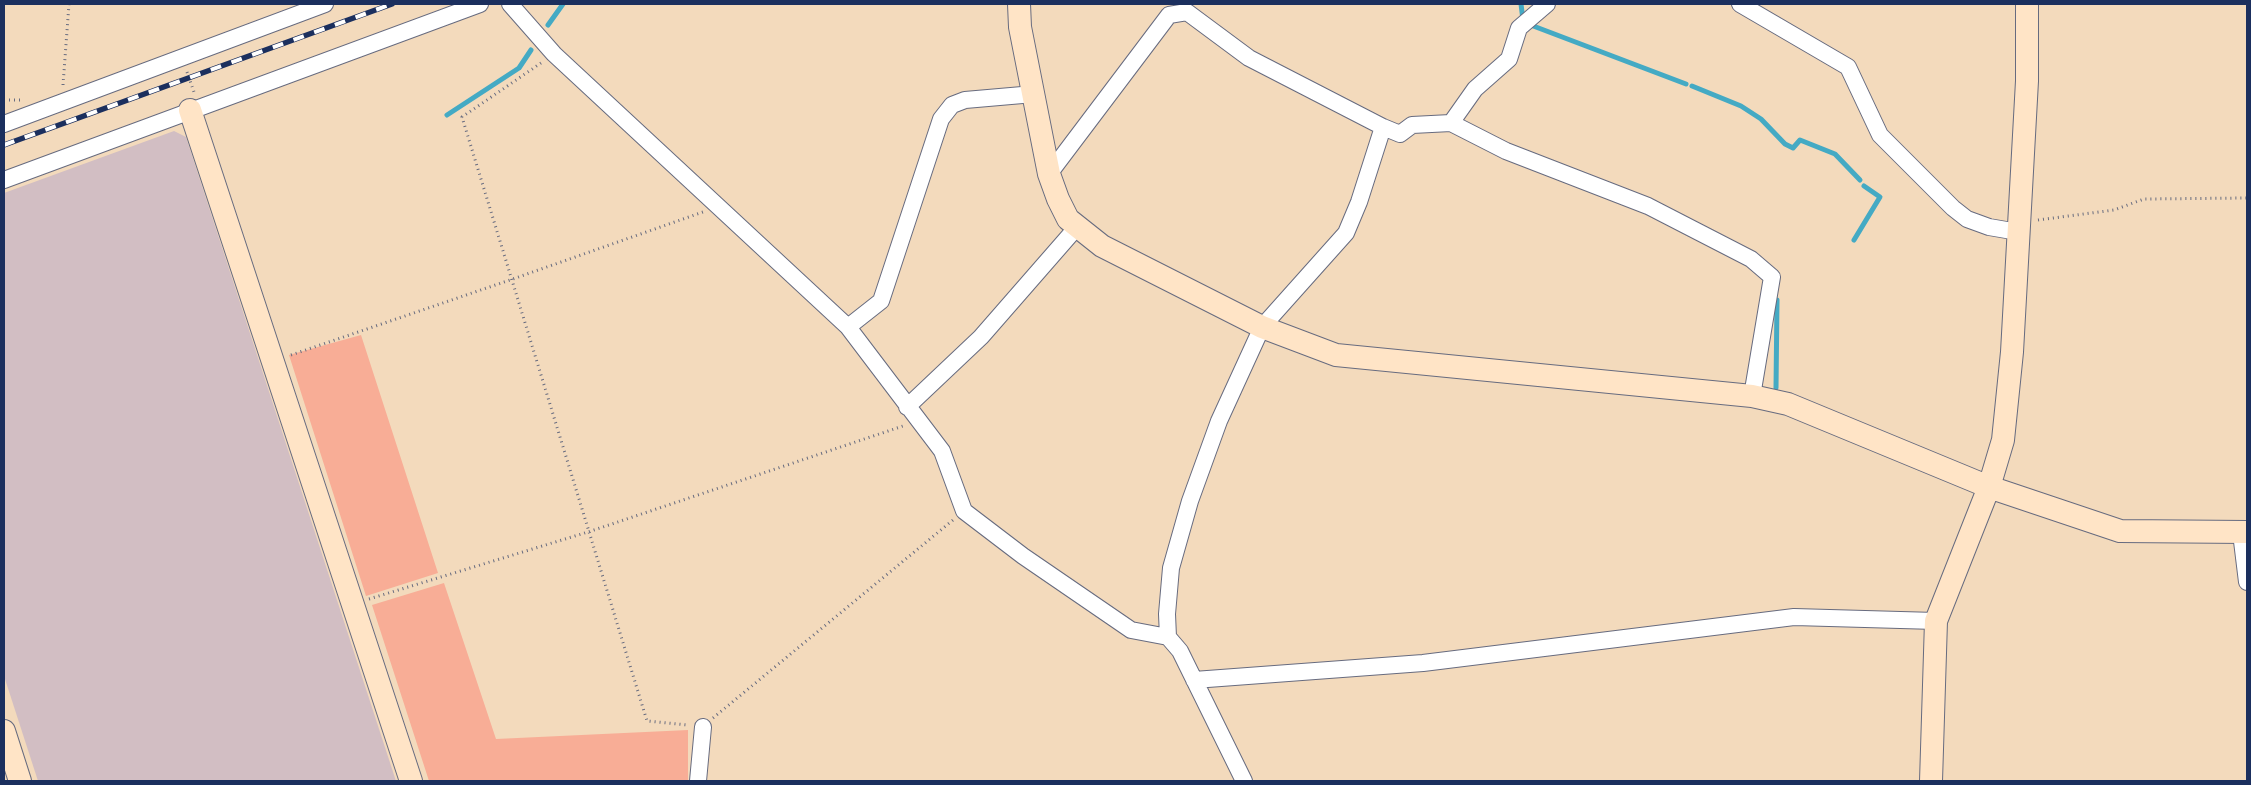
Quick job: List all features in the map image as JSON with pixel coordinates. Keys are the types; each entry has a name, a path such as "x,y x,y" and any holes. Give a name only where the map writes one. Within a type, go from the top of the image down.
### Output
{"street":[{"path":"4,124 325,4"},
{"path":"4,180 480,4"},
{"path":"510,4 554,54 848,327 942,451 964,511 1023,556 1131,630 1168,637 1180,651 1244,781"},
{"path":"1019,4 1020,27 1049,174 1058,200 1068,219 1102,246 1262,327 1336,356 1752,396 1788,404 1989,488 2120,531 2244,532 2247,582"},
{"path":"1451,122 1475,89 1509,58 1519,28 1547,4"},
{"path":"1740,4 1848,67 1880,136 1953,208 1967,219 1989,227 2018,232"},
{"path":"1931,781 1936,620 1989,488 2003,440 2012,352 2027,81 2027,4"},
{"path":"1049,174 1169,15 1187,12 1249,58 1383,127 1400,134 1412,125 1451,122 1506,151 1648,206 1751,258 1772,277 1752,396"},
{"path":"848,327 881,302 941,119 952,105 965,100 1034,94"},
{"path":"195,108 272,361 411,781"},
{"path":"1168,637 1171,568 1190,501 1219,421 1262,327 1346,234 1359,202 1383,127"},
{"path":"907,407 982,337 1077,227"},
{"path":"1194,680 1423,664 1794,617 1936,620"},
{"path":"698,781 703,727"},
{"path":"4,731 20,781"}],"path":[{"path":"62,102 69,4"},
{"path":"554,54 462,117 510,280 647,721 703,727 964,511"},
{"path":"182,58 195,108"},
{"path":"2018,232 2042,218 2114,210 2144,199 2247,198"},
{"path":"272,361 718,207"},
{"path":"353,604 588,532 918,421"}],"shaded area":[{"path":"174,131 186,137 396,781 38,781 4,676 4,193"}],"building":[{"path":"361,335 438,573 366,596 289,355"},
{"path":"444,583 496,739 688,730 688,781 429,781 372,605"}],"waterway":[{"path":"548,25 563,4"},
{"path":"1521,4 1523,20"},
{"path":"1528,24 1686,84"},
{"path":"447,115 519,68 531,50"},
{"path":"1692,86 1741,106 1761,119 1785,144 1793,148 1800,140 1835,154 1860,180"},
{"path":"1854,240 1880,197 1864,186"},
{"path":"1776,388 1777,300"}],"railway":[{"path":"4,145 392,4"}]}
